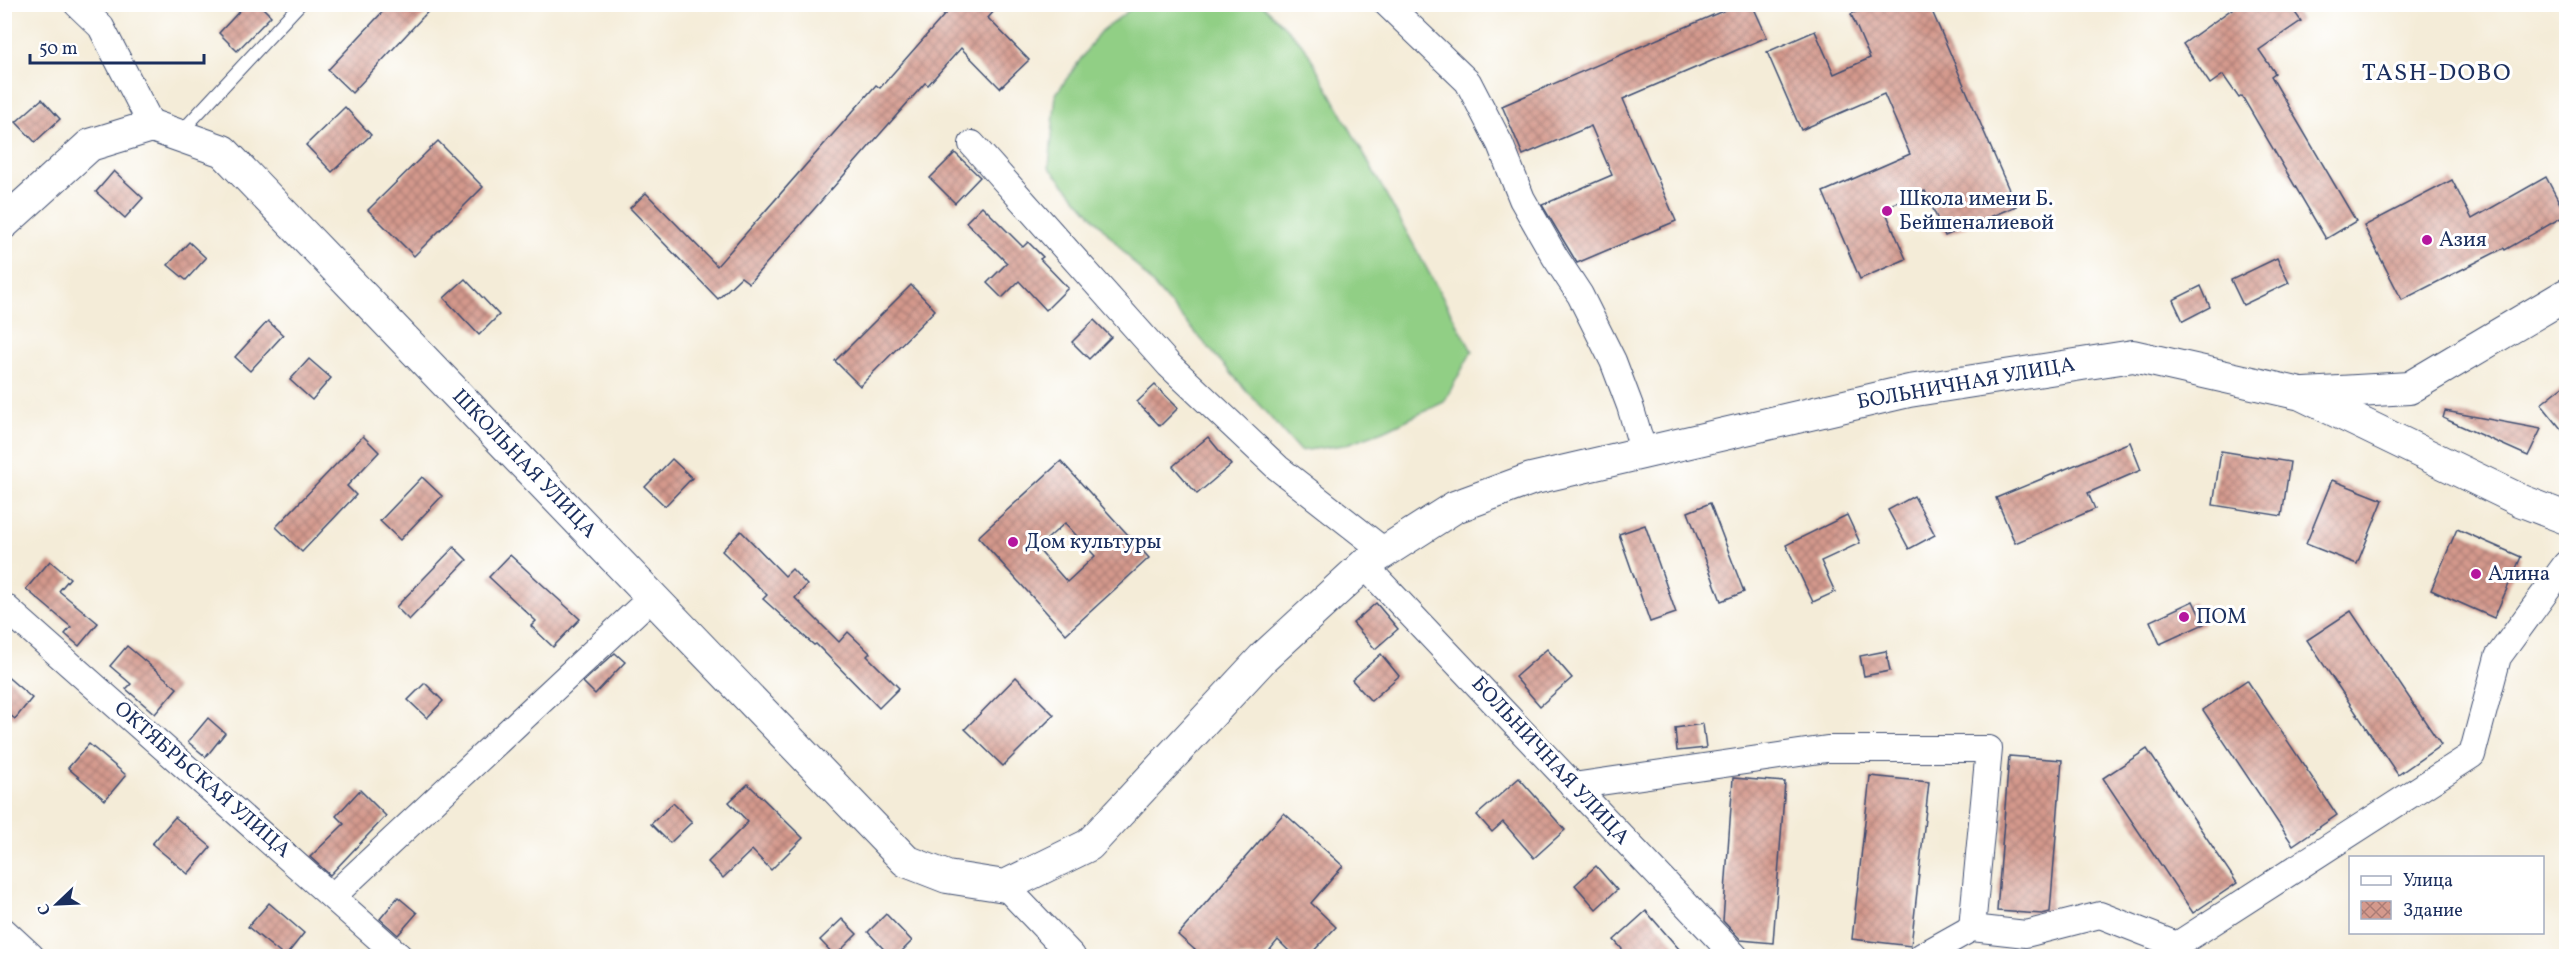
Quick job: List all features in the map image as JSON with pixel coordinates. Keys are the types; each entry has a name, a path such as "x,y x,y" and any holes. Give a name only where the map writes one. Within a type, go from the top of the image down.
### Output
{"street":[{"path":"4,223 90,146 165,131 101,27 77,4"},
{"path":"1387,4 1468,82 1500,144 1522,199 1580,295 1613,361 1644,453"},
{"name":"ШКОЛЬНАЯ УЛИЦА","path":"165,131 223,151 906,861 947,877 1005,886"},
{"path":"972,144 1169,365 1374,558"},
{"path":"2301,394 2409,388 2566,294"},
{"name":"БОЛЬНИЧНАЯ УЛИЦА","path":"1005,886 1089,845 1263,658 1374,558 1455,507 1531,479 1910,391 2133,356 2301,394 2522,501 2566,518"},
{"name":"БОЛЬНИЧНАЯ УЛИЦА","path":"1374,558 1573,786 1735,957"},
{"path":"1922,957 1972,928 2026,934 2100,915 2177,945 2472,755 2498,657 2566,564"},
{"path":"333,896 652,597"},
{"name":"ОКТЯБРЬСКАЯ УЛИЦА","path":"4,606 399,957"},
{"path":"1573,786 1827,749 1989,749 1972,928"},
{"path":"1005,886 1072,957"},
{"path":"4,931 30,957"}],"lane":[{"path":"165,131 300,4"}],"green space":[{"path":"1136,5 1263,5 1305,47 1472,351 1444,402 1388,429 1344,445 1300,451 1049,167 1056,94 1099,33"}],"building":[{"path":"246,4 259,4 271,16 237,51 219,33"},
{"path":"390,4 435,4 352,93 328,70"},
{"path":"954,4 1000,4 988,18 1029,60 1000,88 961,48 928,85 925,83 749,283 741,277 718,299 630,208 646,193 717,266 876,85 880,88"},
{"path":"1739,4 1752,4 1767,37 1623,99 1676,221 1577,263 1542,205 1612,175 1591,126 1523,155 1502,106"},
{"name":"Школа имени Б. Бейшеналиевой","path":"1872,4 1929,4 2016,206 1945,236 1925,191 1884,208 1906,259 1860,279 1823,192 1910,154 1884,94 1801,130 1767,52 1815,31 1834,74 1870,58 1851,14"},
{"path":"2239,4 2289,4 2301,21 2259,50 2275,73 2271,76 2356,221 2326,239 2242,96 2239,98 2223,75 2210,84 2183,44"},
{"path":"42,99 60,119 35,142 16,122"},
{"path":"345,107 371,135 332,172 306,145"},
{"path":"438,141 483,187 414,256 368,210"},
{"path":"955,153 980,177 955,203 930,178"},
{"path":"114,171 143,198 125,218 96,192"},
{"name":"Азия","path":"2546,177 2566,215 2505,250 2504,248 2402,300 2364,226 2452,180 2472,219"},
{"path":"982,206 1023,247 1028,242 1043,257 1040,259 1068,288 1046,310 1019,281 1002,298 987,283 1007,263 966,222"},
{"path":"189,242 206,258 186,280 168,265"},
{"path":"2277,258 2289,283 2243,305 2231,280"},
{"path":"465,279 499,315 479,335 444,298"},
{"path":"911,285 935,310 860,386 835,361"},
{"path":"2201,286 2210,307 2183,321 2173,300"},
{"path":"1094,320 1111,337 1089,359 1072,342"},
{"path":"268,321 283,335 250,371 235,357"},
{"path":"309,359 331,378 312,400 290,380"},
{"path":"2566,384 2566,435 2541,404"},
{"path":"1155,385 1178,408 1160,426 1137,402"},
{"path":"2445,411 2541,429 2528,456 2443,418"},
{"path":"363,436 379,452 347,486 356,495 302,552 276,527"},
{"path":"1208,437 1231,465 1197,494 1173,466"},
{"path":"2130,442 2141,470 2088,493 2095,509 2015,543 1996,498"},
{"path":"2221,451 2290,462 2282,516 2213,505"},
{"path":"672,459 692,478 665,506 645,487"},
{"name":"Дом культуры","path":"1061,461 1149,558 1066,634 978,537","holes":["1065,523 1095,556 1067,582 1037,548"]},
{"path":"422,477 442,496 400,540 380,521"},
{"path":"2332,480 2383,500 2357,564 2306,544"},
{"path":"1914,496 1935,535 1909,549 1888,510"},
{"path":"1710,503 1744,592 1721,601 1688,512"},
{"path":"1847,515 1860,543 1821,561 1835,592 1813,602 1786,545"},
{"path":"1645,525 1676,613 1650,622 1619,534"},
{"name":"Алина","path":"2457,529 2521,557 2494,618 2431,590"},
{"path":"741,531 785,576 792,569 807,585 795,598 839,642 848,632 870,653 867,656 899,688 879,708 816,644 814,645 763,599 767,595 722,551"},
{"path":"454,547 467,560 409,620 396,607"},
{"path":"510,555 580,619 553,647 531,626 536,621 489,577"},
{"path":"50,561 70,578 59,591 98,623 79,646 65,634 71,627 26,589"},
{"path":"2193,601 2204,624 2160,644 2150,621"},
{"path":"1376,603 1398,629 1375,649 1353,623"},
{"path":"2351,611 2441,745 2398,775 2307,640"},
{"path":"127,646 177,688 155,714 126,689 131,684 110,666"},
{"path":"1547,649 1572,678 1540,706 1515,677"},
{"path":"1886,651 1890,671 1864,676 1860,656"},
{"path":"615,653 625,662 595,694 583,682"},
{"path":"1381,654 1399,676 1371,701 1352,680"},
{"path":"4,674 32,698 15,719 4,710"},
{"path":"1016,677 1054,715 1003,766 965,729"},
{"path":"2247,680 2337,815 2293,845 2203,710"},
{"path":"425,683 443,701 427,718 408,700"},
{"path":"208,718 225,733 206,757 188,742"},
{"path":"1703,724 1706,748 1677,751 1675,728"},
{"path":"89,744 126,775 105,800 68,768"},
{"path":"2147,749 2237,883 2193,913 2103,778"},
{"path":"2009,756 2062,760 2050,912 2042,914 1997,911"},
{"path":"1870,776 1929,782 1911,946 1852,939"},
{"path":"1519,778 1565,830 1534,858 1503,822 1492,832 1477,815"},
{"path":"1733,778 1785,782 1773,943 1741,940 1723,921"},
{"path":"748,784 803,838 771,870 752,850 723,878 708,862 748,822 729,802"},
{"path":"360,790 386,816 330,875 310,857 344,824 336,816"},
{"path":"673,803 692,822 670,843 651,824"},
{"path":"1284,813 1343,866 1311,903 1336,927 1308,957 1295,957 1278,940 1264,957 1203,957 1178,935"},
{"path":"175,817 211,847 188,874 152,844"},
{"path":"1596,866 1617,890 1596,909 1575,885"},
{"path":"398,897 417,913 398,935 380,919"},
{"path":"269,903 304,933 285,957 248,927"},
{"path":"1646,911 1686,957 1629,957 1614,940"},
{"path":"886,914 912,941 896,957 891,957 868,932"},
{"path":"842,919 857,934 835,956 820,940"}],"place":[{"name":"Школа имени Б. Бейшеналиевой","path":"1887,211"},
{"name":"Азия","path":"2427,240"},
{"name":"Дом культуры","path":"1013,542"},
{"name":"Алина","path":"2476,574"},
{"name":"ПОМ","path":"2184,617"}],"district":[{"name":"TASH-DOBO","path":"2437,74"}]}
